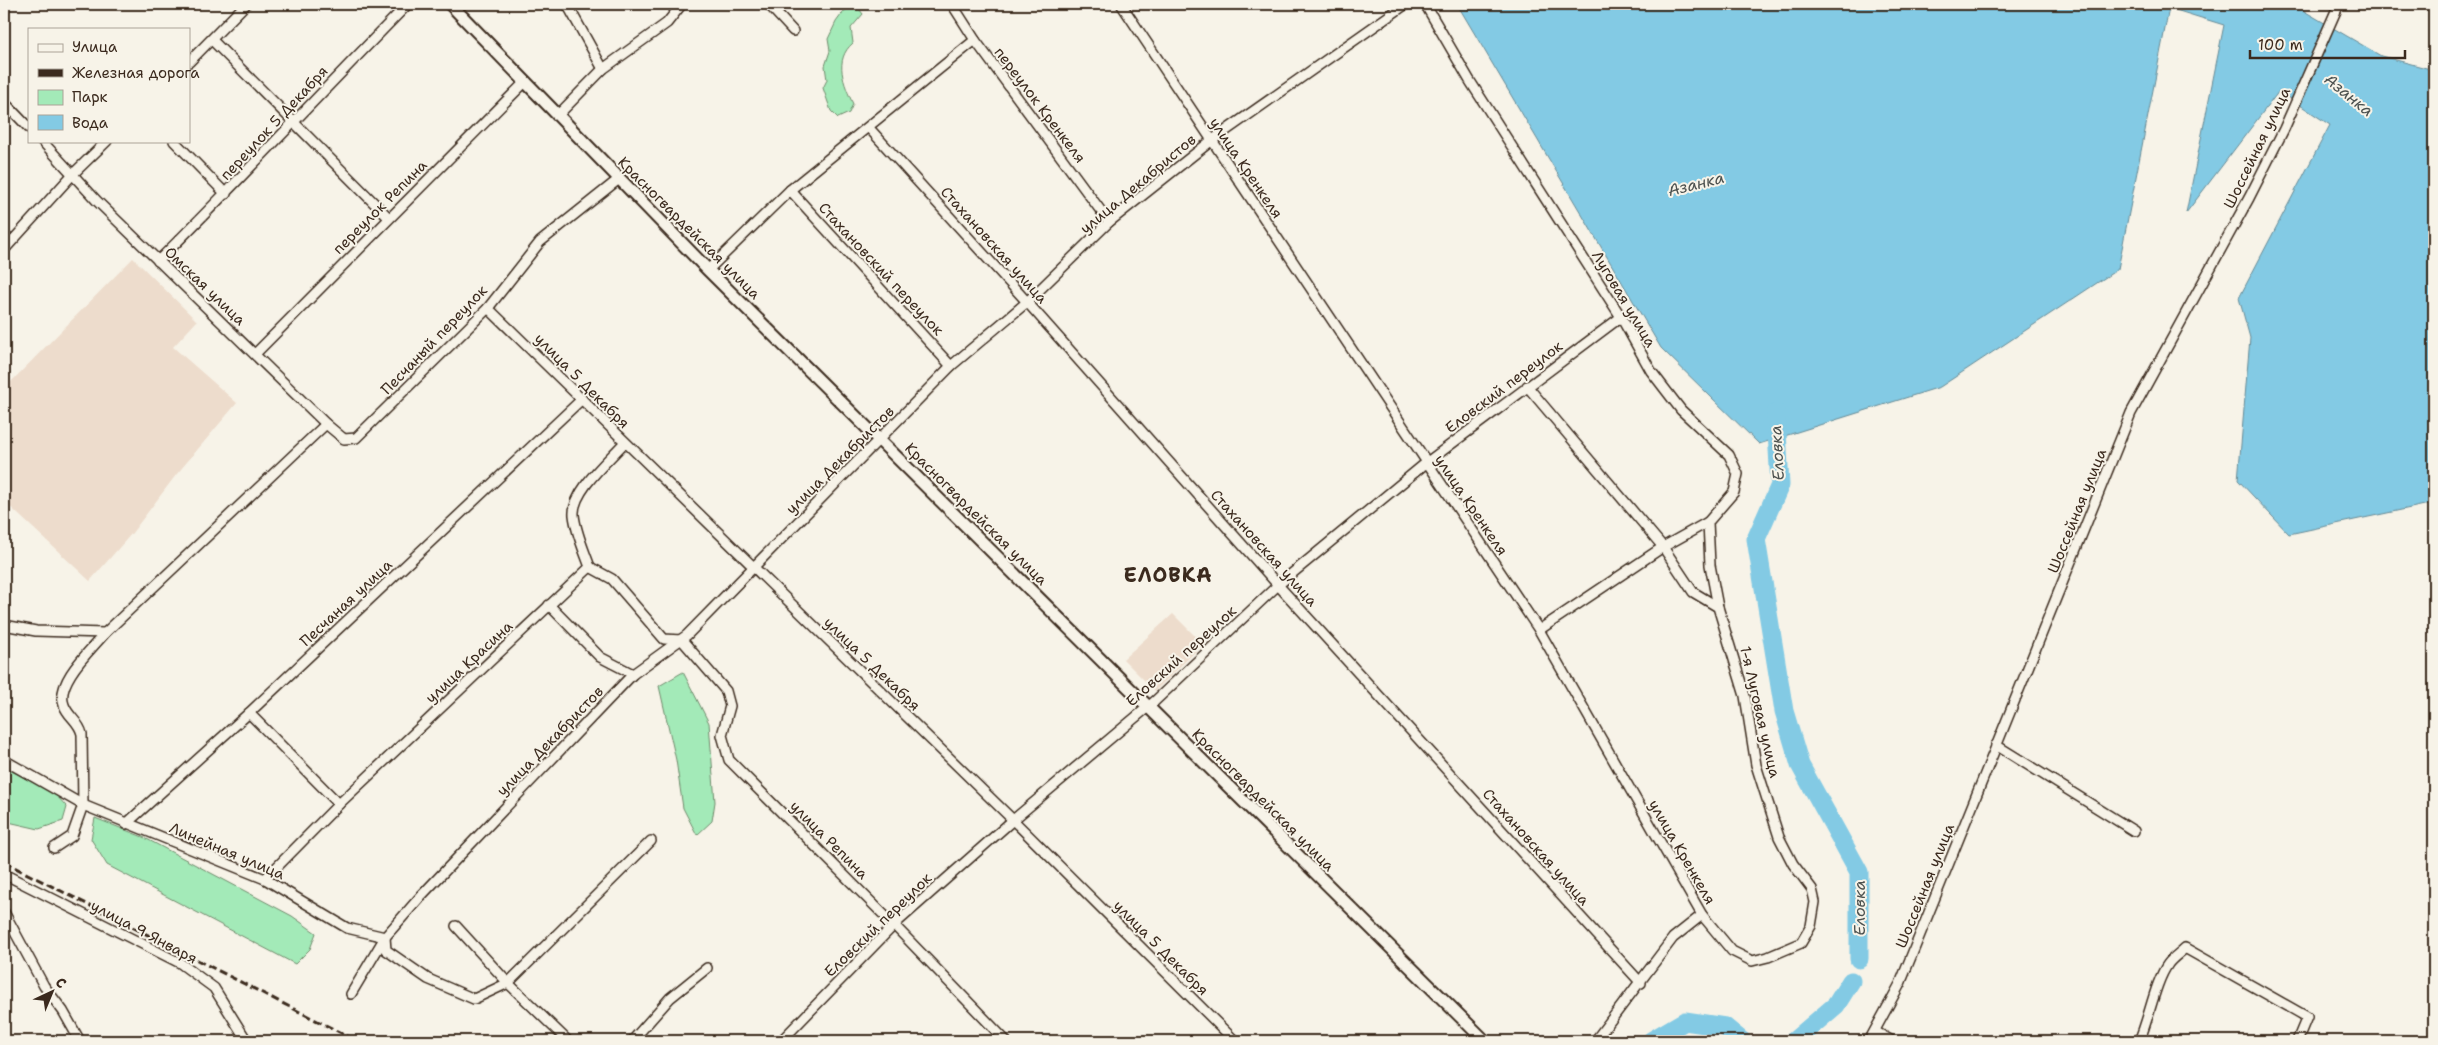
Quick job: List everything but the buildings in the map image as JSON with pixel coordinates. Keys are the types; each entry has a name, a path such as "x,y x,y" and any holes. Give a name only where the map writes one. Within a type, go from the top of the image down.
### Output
{"main road":[{"name":"Красногвардейская улица","path":"450,4 708,270 1485,1041"}],"street":[{"path":"190,61 246,4"},
{"name":"переулок 5 Декабря","path":"158,260 226,194 293,121 408,4"},
{"path":"566,4 603,69"},
{"path":"558,115 603,69 667,23 682,4"},
{"path":"768,4 793,31"},
{"name":"переулок Кренкеля","path":"952,4 975,40 1110,222"},
{"name":"улица Кренкеля","path":"1121,4 1539,630 1702,916 1732,951 1752,961 1768,957 1801,943 1811,926"},
{"name":"улица Декабристов","path":"351,994 385,937 421,896 633,674 682,640 952,366 1027,302 1110,222 1211,141 1406,4"},
{"name":"Луговая улица","path":"1425,4 1470,81 1621,317 1651,371 1682,410 1729,455 1738,474 1734,492 1708,522"},
{"name":"Шоссейная улица","path":"1869,1041 1876,1032 1900,984 2131,413 2249,198 2284,129 2338,5"},
{"path":"212,40 389,218"},
{"path":"708,270 790,190 869,128 975,40"},
{"name":"переулок Репина","path":"256,354 526,81"},
{"path":"4,102 28,127"},
{"name":"Стахановская улица","path":"869,128 1027,302 1278,585 1641,983"},
{"name":"Омская улица","path":"43,142 97,202 256,354 326,424 344,439 356,438"},
{"path":"4,250 73,174 106,142"},
{"path":"175,142 226,194"},
{"name":"Песчаный переулок","path":"356,438 488,308 540,242 619,179"},
{"name":"Стахановский переулок","path":"790,190 952,366"},
{"name":"улица 5 Декабря","path":"488,308 582,399 624,443 1013,820 1236,1041"},
{"name":"Еловский переулок","path":"780,1041 894,925 1013,820 1147,706 1278,585 1426,463 1621,317"},
{"path":"1527,386 1663,547 1692,592 1718,607"},
{"name":"Песчаная улица","path":"126,824 249,713 582,399"},
{"path":"54,848 72,836 83,805 82,734 79,723 66,712 60,697 64,683 105,633 326,424"},
{"path":"624,443 580,491 574,513 590,567 612,579 664,639 682,640"},
{"path":"1539,630 1663,547 1708,522 1710,565 1718,607"},
{"name":"улица Красина","path":"265,879 339,804 590,567"},
{"path":"549,605 600,656 633,674"},
{"name":"1-я Луговая улица","path":"1718,607 1745,696 1756,765 1779,837 1793,864 1812,889 1816,902 1811,926"},
{"path":"4,625 36,631 105,633"},
{"name":"улица Репина","path":"682,640 726,691 730,706 722,735 729,760 894,925 1006,1041"},
{"path":"249,713 339,804"},
{"path":"1996,745 2134,830"},
{"name":"Линейная улица","path":"4,760 83,805 265,879 347,928 385,937"},
{"path":"385,937 386,950 428,979 474,998 508,983 651,841"},
{"name":"улица 9 Января","path":"4,874 180,963 214,988 247,1041"},
{"path":"4,912 44,986 63,1011 80,1041"},
{"path":"1595,1041 1641,983 1673,938 1702,916"},
{"path":"456,926 508,983 568,1041"},
{"path":"2139,1041 2149,1019 2158,984 2168,964 2185,948 2307,1017 2297,1041"},
{"path":"632,1041 670,998 707,968"},
{"path":"1876,1032 1892,1041"}],"shaded area":[{"path":"133,258 197,321 173,347 237,403 176,475 132,533 90,581 4,501 4,389"},
{"path":"1173,614 1203,644 1155,691 1123,659"}],"green space":[{"path":"856,5 863,14 851,28 853,43 843,57 842,64 846,88 853,104 849,113 838,118 831,111 823,88 827,80 825,66 830,51 828,39 844,11"},
{"path":"683,672 709,723 715,802 712,821 697,835 683,808 676,760 659,686"},
{"path":"4,767 55,794 67,807 63,821 39,829 4,821"},
{"path":"95,818 143,837 292,916 316,933 310,949 295,964 107,865 91,839"}],"water":[{"name":"Азанка","path":"1457,4 2300,4 2304,11 2381,56 2434,70 2434,503 2289,534 2238,480 2250,338 2239,298 2330,125 2279,91 2186,213 2224,25 2169,8 2118,269 1940,387 1759,444 1661,348"}],"waterway":[{"name":"Еловка","path":"1776,413 1780,485 1756,539 1784,711 1800,765 1859,872 1859,959"},
{"name":"Еловка","path":"1794,1041 1836,1005 1851,981"},
{"name":"Еловка","path":"1651,1041 1685,1021 1725,1027 1742,1041"}],"railway":[{"path":"4,862 357,1041"}],"district":[{"name":"ЕЛОВКА","path":"1168,575"}]}
